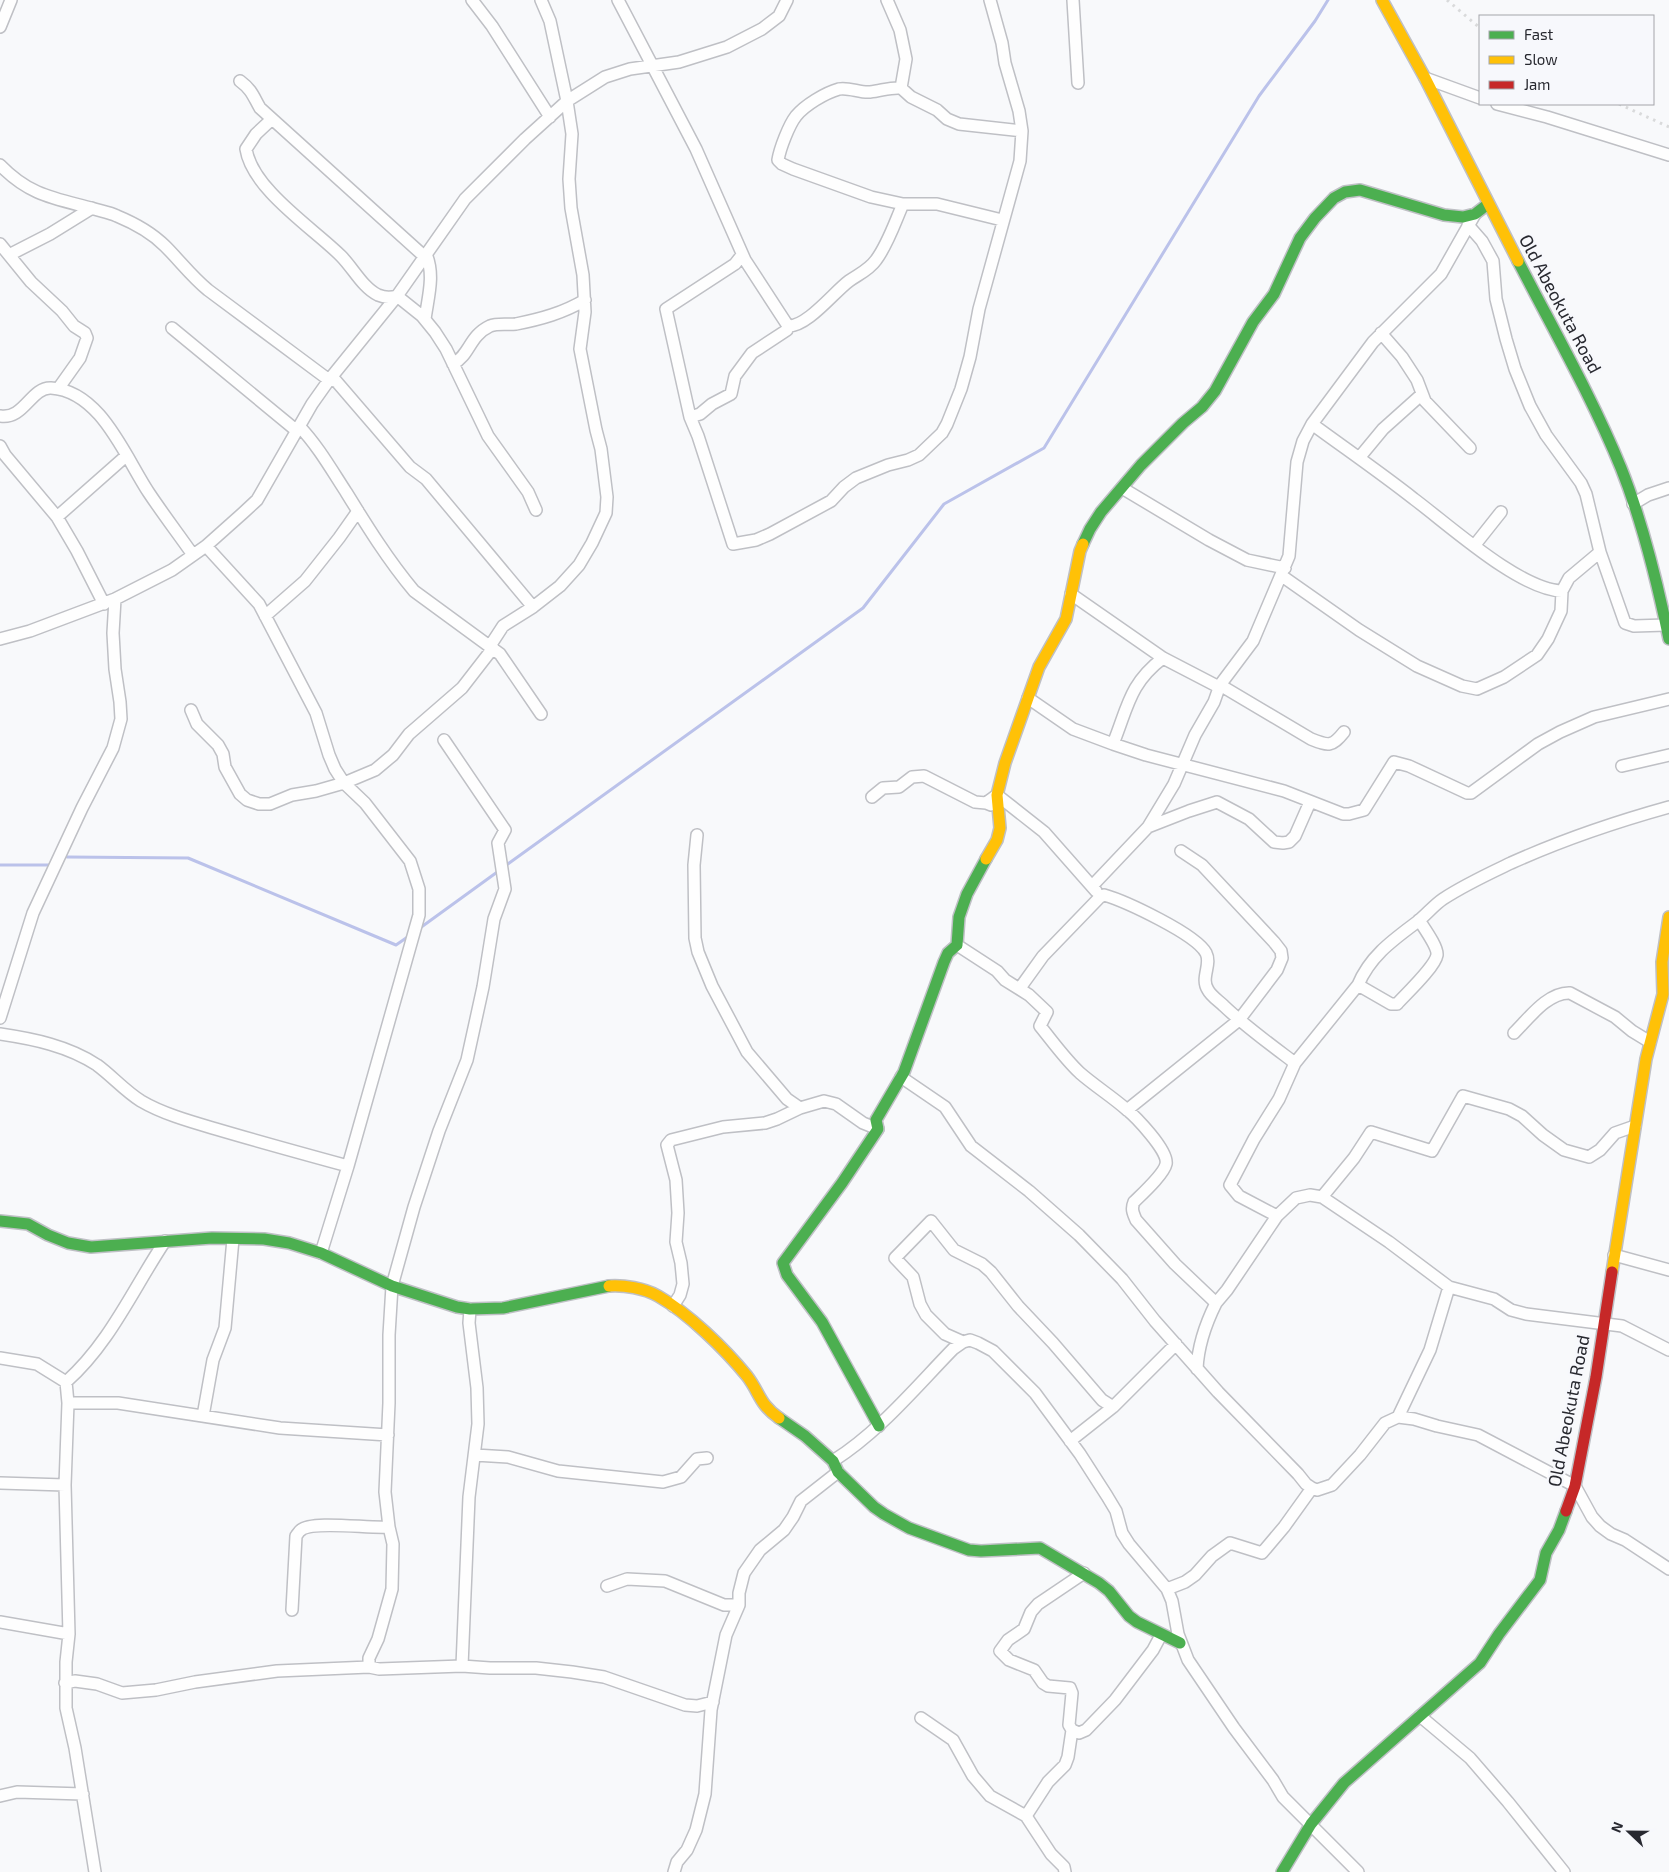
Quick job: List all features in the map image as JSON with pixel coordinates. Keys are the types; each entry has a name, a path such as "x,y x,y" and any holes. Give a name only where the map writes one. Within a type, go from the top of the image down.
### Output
{"main road":[{"name":"Old Abeokuta Road","path":"1382,0 1425,78 1602,423 1622,470 1655,571 1669,639"},
{"path":"878,1426 822,1322 787,1274 783,1263 842,1183 878,1129 876,1120 901,1077 948,953 957,945 959,917 967,894 997,840 1000,828 1000,809 997,795 1005,764 1039,667 1066,619 1080,551 1090,529 1101,512 1168,437 1202,407 1215,391 1253,322 1274,294 1300,238 1315,218 1334,198 1345,192 1360,190 1444,216 1475,214 1488,204"},
{"name":"Old Abeokuta Road","path":"1282,1872 1311,1824 1344,1783 1480,1663 1499,1634 1540,1580 1546,1553 1559,1530 1575,1486 1604,1323 1646,1060 1664,994 1662,962 1669,917"},
{"path":"0,1221 28,1224 48,1235 91,1248 165,1241 234,1239 264,1239 289,1243 321,1253 392,1286 457,1307 470,1309 503,1308 611,1286 641,1289 657,1295 704,1331 752,1383 762,1404 804,1436 874,1506 909,1528 970,1550 1040,1548 1084,1573 1109,1591 1130,1616 1161,1635 1180,1643"}],"street":[{"path":"0,27 11,0"},
{"path":"472,0 492,26 550,117"},
{"path":"191,710 197,724 218,745 223,754 225,767 240,794 247,800 259,804 270,804 292,795 344,783 375,770 393,755 409,734 462,688 492,647 503,626 533,607 560,586 579,565 592,543 606,513 607,496 601,449 580,349 585,300 569,179 572,134 568,101 550,21 541,0"},
{"path":"618,0 631,29 649,58 696,149 742,255 770,302 788,326 793,327 803,321 848,282 870,268 877,259 903,204"},
{"path":"0,639 30,631 104,604 172,570 206,546 256,500 329,380 397,296 465,199 525,139 568,101 605,77 630,69 679,62 727,47 762,29 779,16 787,0"},
{"path":"887,0 900,30 906,59 901,88"},
{"path":"742,255 735,264 666,309 690,417 733,544 756,540 770,534 832,501 844,486 856,478 919,455 942,434 961,389 970,356 979,308 1020,161 1022,131 1020,111 1005,63 1002,43 990,0"},
{"path":"1073,0 1078,83"},
{"path":"1425,78 1479,98"},
{"path":"240,81 256,97 260,108 426,255 431,264 431,293 425,319"},
{"path":"1002,220 937,204 903,204 871,197 782,164 778,160 779,152 796,117 806,107 841,89 867,93 894,87 901,88 910,98 937,110 947,119 959,124 1022,131"},
{"path":"1501,105 1557,119 1669,155"},
{"path":"272,119 256,134 246,149 247,158 258,177 296,218 341,256 377,294 390,298 397,296"},
{"path":"0,165 11,176 32,190 50,198 116,215 149,233 164,245 194,279 329,380 336,381 410,467 426,479 533,607"},
{"path":"9,255 50,234 92,208"},
{"path":"1092,885 1148,827 1174,784 1195,735 1214,702 1220,685 1253,642 1284,572 1289,556 1297,462 1303,441 1312,424 1345,377 1381,333 1441,274 1475,214"},
{"path":"1468,225 1482,241 1493,261 1496,299 1515,369 1530,406 1542,428 1581,483 1586,494 1600,552 1625,623 1634,626 1666,625"},
{"path":"0,244 30,282 62,311 74,326 85,333 87,338 80,358 58,389"},
{"path":"397,296 425,319 438,337 488,436 528,492 536,510"},
{"path":"453,364 462,359 470,344 482,330 493,325 539,320 568,310 585,300"},
{"path":"690,417 700,414 712,404 731,394 735,376 752,353 787,330 788,326"},
{"path":"172,328 315,443 358,511 414,591 500,654 541,714"},
{"path":"1381,333 1402,357 1417,380 1425,401 1470,448"},
{"path":"0,416 7,417 16,413 39,392 48,388 58,389 82,398 117,440 148,493 193,555"},
{"path":"1359,458 1383,429 1422,394"},
{"path":"1312,424 1491,558 1540,587 1551,591 1562,591"},
{"path":"0,446 57,516 78,551 104,604"},
{"path":"57,516 126,456"},
{"path":"1122,488 1209,540 1247,560 1284,572 1352,626 1417,666 1462,686 1477,689 1504,676 1537,655 1548,639 1561,611 1562,591 1569,578 1600,552"},
{"path":"1633,504 1648,495 1669,488"},
{"path":"265,616 304,581 358,511"},
{"path":"1474,546 1500,512"},
{"path":"206,546 252,594 259,604 316,713 329,755 344,783 365,803 410,861 419,889 419,914 348,1166 321,1253"},
{"path":"1071,594 1164,658 1215,685 1220,685 1311,739 1327,745 1335,743 1344,732"},
{"path":"0,1018 34,913 85,801 113,748 121,719 114,642 115,599"},
{"path":"1112,744 1137,684 1149,669 1164,658"},
{"path":"1028,698 1073,729 1112,744 1284,791 1343,814 1364,810 1391,764 1398,761 1467,793 1471,793 1538,744 1560,732 1594,717 1669,699"},
{"path":"369,1667 369,1658 378,1639 392,1589 393,1544 385,1492 390,1403 389,1335 392,1286 414,1208 466,1060 484,987 494,919 505,889 498,843 505,830 444,740"},
{"path":"1622,766 1669,755"},
{"path":"872,796 882,788 891,789 899,787 912,777 918,776 933,780 944,788 975,802 986,803 1000,809"},
{"path":"986,803 997,795 1044,832 1092,885 1100,897"},
{"path":"1148,827 1217,802 1249,819 1274,842 1283,843 1289,842 1295,836 1310,802"},
{"path":"1277,1216 1239,1196 1230,1185 1278,1099 1295,1064 1358,985 1363,972 1378,953 1442,900 1480,877 1542,849 1610,823 1669,807"},
{"path":"697,834 694,865 695,938 698,952 712,986 747,1052 784,1095 800,1108"},
{"path":"1127,1110 1239,1020 1278,970 1282,958 1281,951 1274,942 1202,865 1181,851"},
{"path":"1020,988 1043,956 1100,897 1104,895 1110,896 1171,924 1190,938 1205,952 1208,961 1205,983 1208,991 1239,1020 1295,1064"},
{"path":"1358,985 1392,1004 1397,1004 1417,984 1435,961 1437,955 1420,920"},
{"path":"957,945 998,971 1011,985 1020,988 1038,1002 1047,1012 1040,1026 1065,1057 1106,1095 1127,1110 1144,1127 1158,1146 1166,1158 1166,1164 1134,1202 1133,1214 1136,1220 1175,1264 1216,1303"},
{"path":"1514,1033 1549,1000 1562,992 1570,993 1615,1017 1632,1031 1650,1042"},
{"path":"1664,994 1669,1007"},
{"path":"0,1034 30,1038 68,1050 98,1066 141,1101 197,1123 348,1166"},
{"path":"901,1077 945,1106 971,1146 1029,1191 1079,1235 1122,1279 1155,1321 1218,1392 1312,1488 1317,1490 1332,1485 1360,1455 1385,1423 1398,1417 1414,1419 1455,1431 1478,1435 1575,1486 1592,1517 1600,1526 1611,1534 1626,1540 1669,1569"},
{"path":"1322,1196 1354,1158 1371,1132 1432,1151 1463,1096 1509,1109 1522,1116 1543,1135 1564,1150 1589,1157 1600,1150 1615,1133 1635,1126"},
{"path":"673,1306 680,1295 682,1284 681,1263 676,1242 678,1213 676,1180 667,1145 671,1140 713,1130 777,1119 800,1108 824,1101 830,1101 863,1123 878,1129"},
{"path":"1197,1369 1198,1353 1205,1324 1216,1303 1227,1290 1277,1216 1296,1198 1310,1195 1322,1196 1389,1242 1449,1287 1494,1299 1511,1310 1526,1314 1622,1326 1669,1350"},
{"path":"963,1342 945,1334 926,1315 920,1304 913,1277 894,1258 930,1221 954,1250 982,1264 991,1272 1018,1306 1102,1400 1113,1407"},
{"path":"203,1416 214,1360 225,1328 234,1239"},
{"path":"66,1382 84,1366 121,1316 165,1241"},
{"path":"1614,1255 1669,1270"},
{"path":"1398,1417 1430,1350 1449,1287"},
{"path":"462,1666 469,1497 478,1424 477,1388 468,1322 470,1309"},
{"path":"674,1872 677,1862 687,1850 696,1830 705,1794 713,1702 726,1635 739,1605 739,1593 744,1573 752,1560 771,1539 784,1530 793,1518 801,1501 953,1349 963,1342 970,1340 992,1351 1035,1393 1070,1441 1116,1511 1118,1523 1126,1539 1167,1589 1172,1601 1180,1643 1188,1660 1283,1797 1358,1872"},
{"path":"1070,1441 1113,1407 1176,1344"},
{"path":"0,1358 37,1364 66,1382"},
{"path":"66,1382 68,1403 65,1485 69,1634 66,1662 66,1708 83,1794 95,1872"},
{"path":"68,1403 118,1403 280,1428 388,1436"},
{"path":"475,1455 508,1458 558,1471 663,1482 681,1477 697,1459 707,1458"},
{"path":"0,1483 65,1485"},
{"path":"1167,1589 1186,1582 1212,1556 1230,1543 1262,1553 1284,1527 1312,1488"},
{"path":"292,1610 296,1536 300,1530 306,1527 341,1525 375,1528 389,1527"},
{"path":"1084,1573 1038,1604 1031,1612 1024,1629 1008,1640 1000,1651 1009,1660 1034,1670 1043,1683 1048,1686 1070,1688 1072,1693 1069,1725 1072,1730 1079,1733 1086,1730 1115,1700 1153,1650 1161,1635"},
{"path":"607,1586 628,1579 665,1581 724,1606 739,1605"},
{"path":"0,1622 69,1634"},
{"path":"66,1683 76,1681 97,1684 122,1693 156,1690 277,1671 369,1667 379,1669 462,1666 536,1668 604,1677 685,1705 697,1706 713,1702"},
{"path":"1420,1716 1470,1758 1564,1872"},
{"path":"921,1718 953,1740 973,1776 990,1796 1026,1816 1051,1854 1064,1867 1065,1872"},
{"path":"1026,1816 1048,1782 1065,1765 1072,1730"},
{"path":"0,1796 18,1792 83,1794"}],"waterway":[{"path":"505,866 863,608 944,504 1044,448 1259,96 1315,21 1328,0"},
{"path":"67,857 188,858 396,945 409,936"},
{"path":"0,865 52,865"},
{"path":"420,928 500,870"}],"railway":[{"path":"1447,0 1479,27"},
{"path":"1621,105 1669,127"}],"traffic: fast":[{"path":"1083,544 1101,512 1141,465 1202,407 1215,391 1253,322 1274,294 1300,238 1315,218 1334,198 1345,192 1360,190 1444,215 1463,217 1475,214 1488,204"},
{"path":"1518,261 1585,389 1621,468 1649,552 1669,639"},
{"path":"879,1426 822,1322 787,1275 783,1263 842,1183 878,1129 876,1120 904,1072 944,962 948,953 957,945 959,917 967,894 986,859"},
{"path":"0,1221 28,1224 68,1243 91,1247 212,1238 264,1239 289,1243 321,1253 392,1286 457,1307 470,1309 503,1308 609,1286"},
{"path":"779,1418 805,1436 833,1461 838,1472 874,1507 884,1514 909,1528 969,1550 1040,1548 1099,1583 1109,1591 1129,1616 1137,1622 1180,1643"},
{"path":"1282,1872 1311,1824 1344,1783 1480,1663 1499,1634 1540,1580 1546,1553 1559,1530 1566,1511"}],"traffic: slow":[{"path":"1382,0 1425,78 1518,261"},
{"path":"986,859 997,840 1000,828 997,795 1005,763 1039,667 1066,619 1083,544"},
{"path":"1612,1272 1646,1059 1663,994 1662,962 1669,917"},
{"path":"609,1286 640,1289 670,1303 706,1332 728,1354 747,1376 767,1408 779,1418"}],"traffic: jam":[{"path":"1566,1511 1575,1486 1596,1377 1612,1272"}]}
